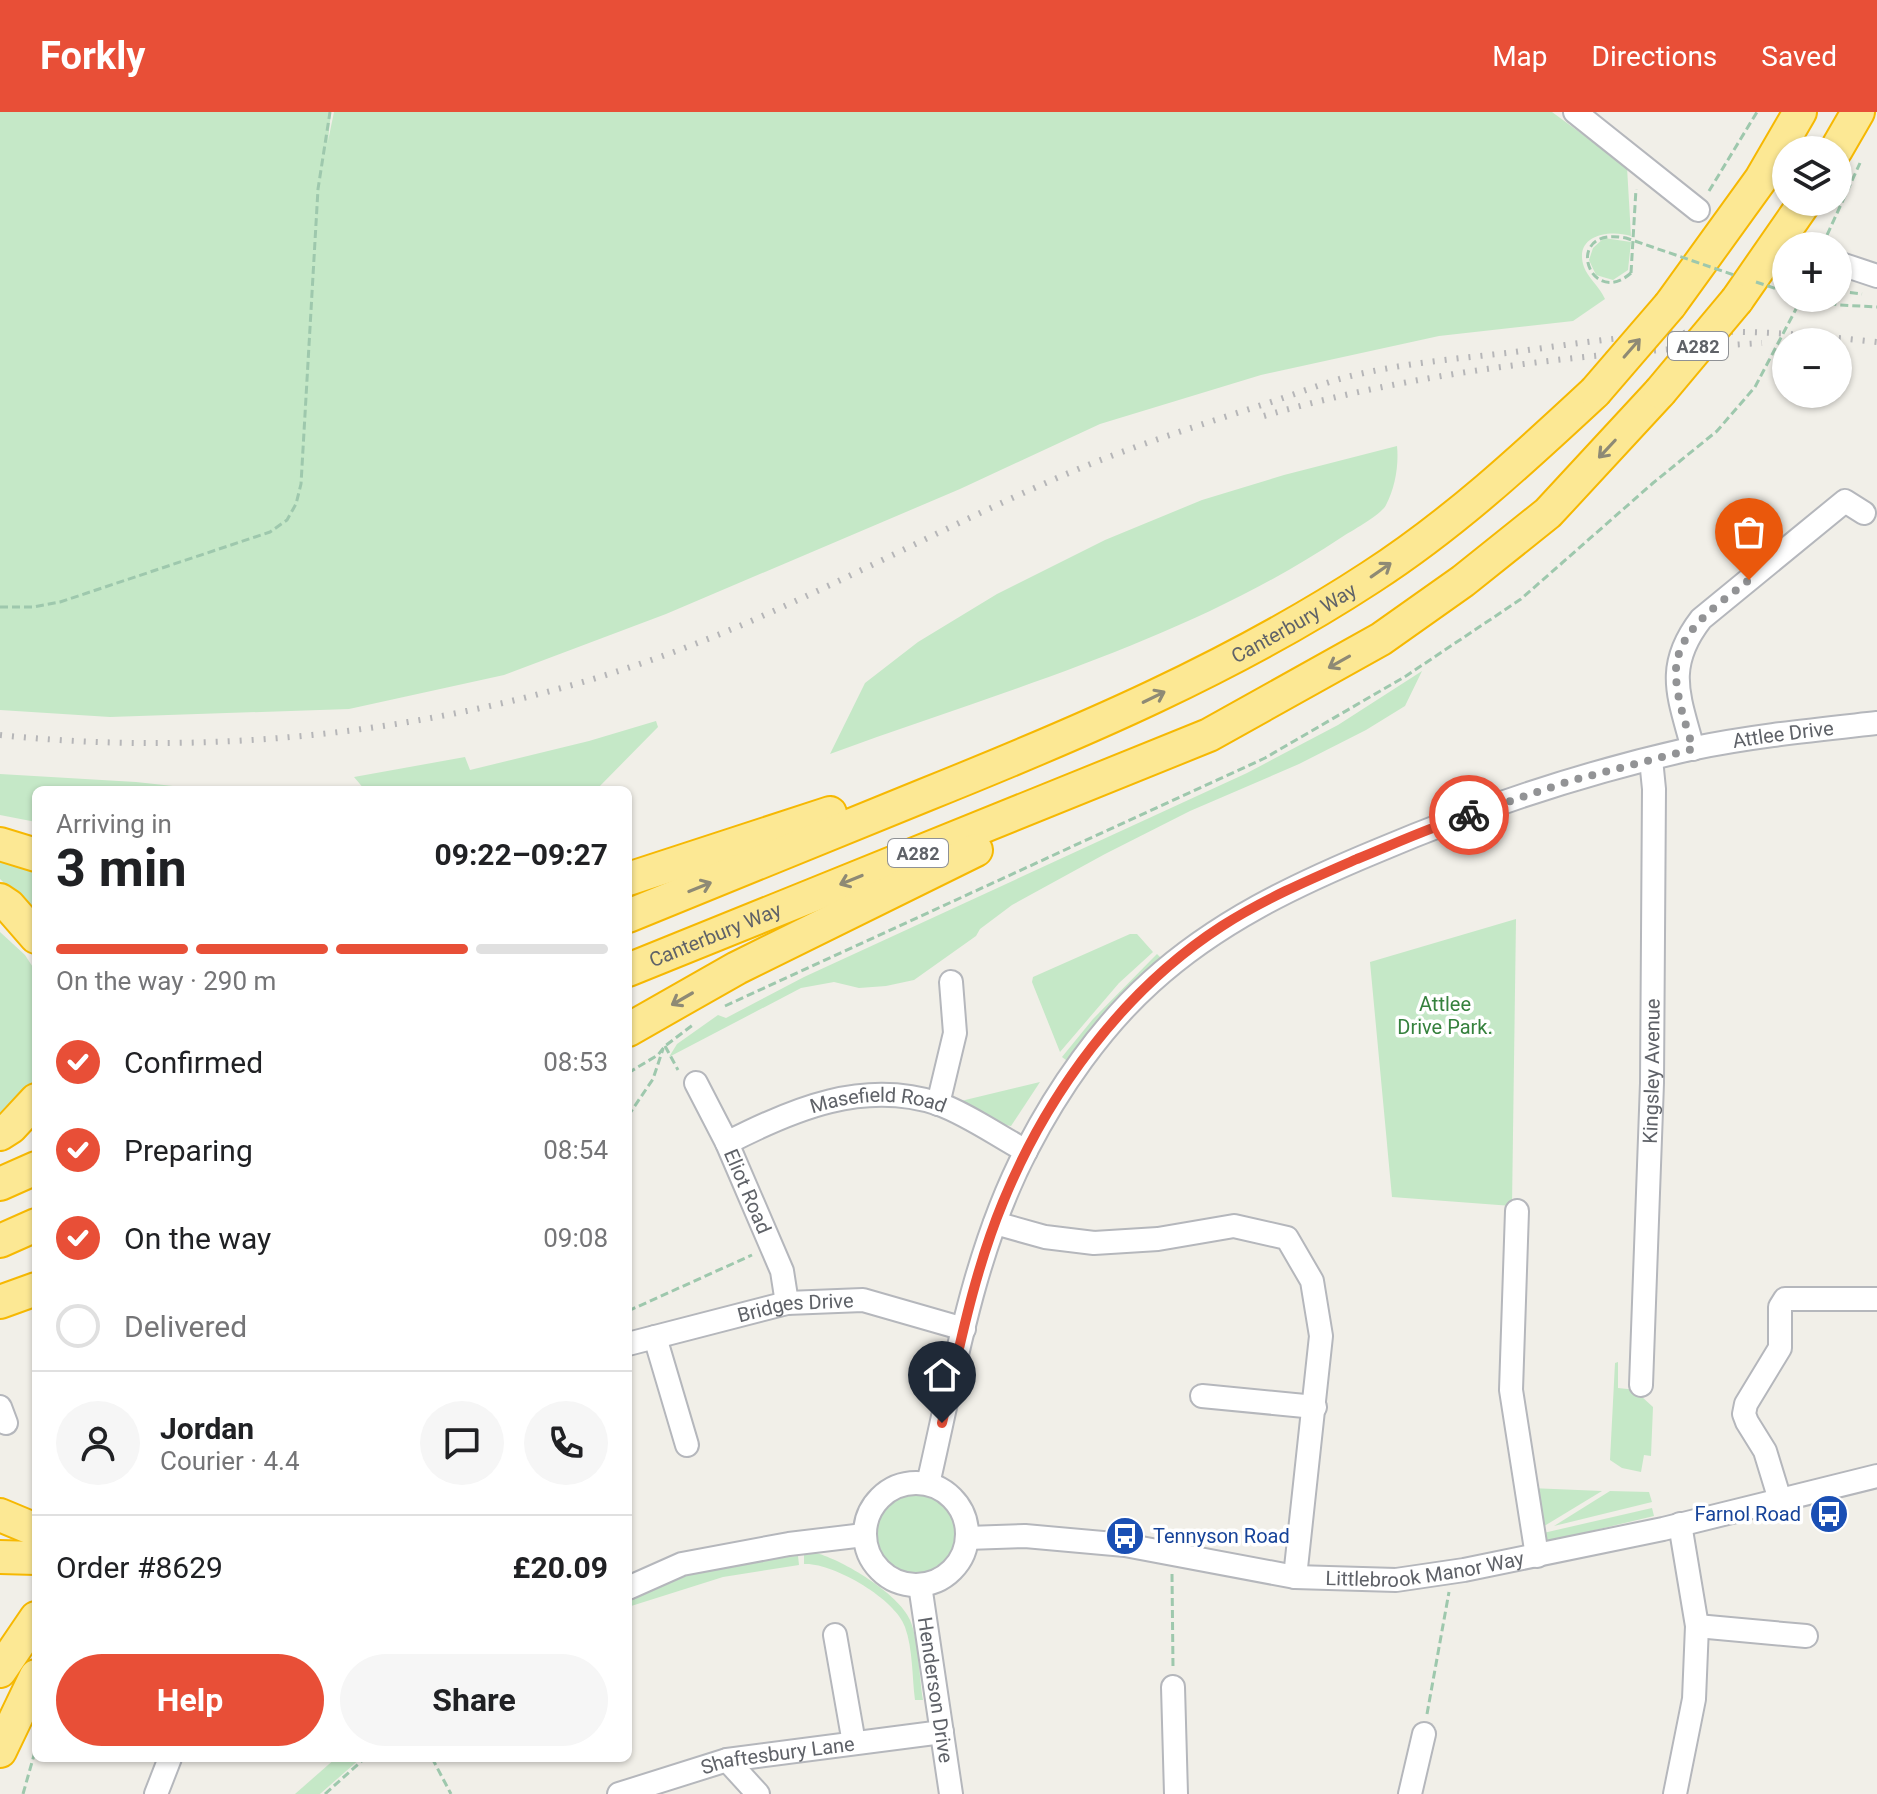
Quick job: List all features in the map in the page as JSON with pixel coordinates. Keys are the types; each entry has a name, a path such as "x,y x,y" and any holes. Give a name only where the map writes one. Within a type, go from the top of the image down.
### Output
{"highway":[{"name":"Canterbury Way","path":"632,914 1083,731 1232,658 1371,577 1495,485 1595,392 1670,305 1761,179 1800,112"},
{"path":"1852,142 1858,112"},
{"name":"Canterbury Way","path":"632,968 1209,735 1381,639 1463,581 1548,513 1660,392 1795,216"},
{"name":"A282","path":"632,878 1083,731"},
{"name":"A282","path":"632,1028 737,968 1209,735"},
{"path":"0,844 32,854"},
{"path":"0,900 32,932"},
{"path":"0,1134 20,1119 32,1105"},
{"path":"0,1184 32,1170"},
{"path":"0,1241 32,1227"},
{"path":"0,1302 32,1290"},
{"path":"0,1515 32,1528"},
{"path":"0,1557 32,1558"},
{"path":"0,1671 32,1624"},
{"path":"0,1751 32,1684"}],"street":[{"path":"1575,112 1698,210"},
{"path":"1852,273 1870,285"},
{"path":"1693,749 1676,669 1690,634 1701,619 1845,501 1864,513"},
{"name":"Attlee Drive","path":"928,1484 964,1329 995,1223 1026,1151 1072,1076 1125,1008 1170,965 1220,927 1264,902 1461,817 1570,781 1693,749 1786,733 1877,723"},
{"name":"Kingsley Avenue","path":"1641,1385 1652,1083 1654,789 1651,759"},
{"path":"938,1104 955,1033 951,982"},
{"name":"Eliot Road","path":"696,1083 727,1143 782,1271 787,1303"},
{"name":"Masefield Road","path":"727,1143 780,1116 836,1099 876,1094 938,1104 1026,1151"},
{"path":"1517,1211 1511,1390 1537,1556"},
{"path":"995,1223 1045,1237 1094,1243 1158,1239 1234,1226 1287,1238 1312,1281 1321,1336 1295,1577"},
{"path":"1780,1500 1765,1451 1744,1414 1746,1404 1780,1348 1780,1307 1785,1299 1877,1299"},
{"name":"Bridges Drive","path":"637,1336 787,1303 863,1300 964,1329"},
{"path":"637,1336 687,1445"},
{"path":"1202,1396 1315,1407"},
{"name":"Littlebrook Manor Way","path":"967,1538 1025,1536 1125,1545 1295,1577 1396,1580 1537,1556 1877,1476"},
{"path":"909,1483 928,1484 944,1491 957,1504 965,1520 967,1538 957,1565 934,1582 920,1585 895,1581 875,1566 867,1551 864,1535 868,1516 877,1500 891,1489 909,1483"},
{"path":"1675,1794 1694,1699 1697,1626 1680,1524"},
{"path":"632,1586 682,1564 789,1544 864,1535"},
{"name":"Henderson Drive","path":"920,1585 951,1794"},
{"path":"1697,1626 1806,1636"},
{"path":"835,1635 854,1743"},
{"path":"1173,1687 1176,1794"},
{"name":"Shaftesbury Lane","path":"619,1794 727,1760 942,1732"},
{"path":"1410,1794 1424,1734"},
{"path":"727,1760 758,1794"},
{"path":"156,1794 168,1762"}],"path":[{"path":"0,607 33,607 60,602 237,544 270,532 287,520 296,504 301,484 318,189 330,112"},
{"path":"1698,210 1757,112"},
{"path":"1637,181 1635,195 1635,211 1634,224 1634,236 1633,249 1633,262 1631,273 1612,283 1595,277 1587,260 1588,250 1601,237 1612,235 1626,238 1639,242 1679,256 1743,286 1772,290"},
{"path":"1852,306 1877,307"},
{"path":"1755,387 1794,312"},
{"path":"632,1110 653,1079 665,1046 685,1082 696,1083"},
{"path":"632,1309 771,1246"},
{"path":"1172,1555 1173,1687"},
{"path":"1424,1734 1452,1572"},
{"path":"23,1794 32,1762"},
{"path":"325,1794 361,1762"},
{"path":"434,1762 451,1794"}],"green space":[{"path":"0,112 331,112 328,141 334,112 1552,112 1627,167 1631,236 1604,234 1588,241 1582,256 1584,267 1605,299 1573,321 1439,336 1261,375 1100,424 960,489 666,614 504,675 349,709 110,717 0,710"},
{"path":"1604,238 1631,242 1628,270 1613,280 1596,275 1589,260 1593,248"},
{"path":"1397,446 1394,484 1383,509 1282,574 1221,606 1093,660 830,754 865,683 918,642 997,594 1105,540 1202,500"},
{"path":"1422,671 1405,706 1366,730 1299,764 1190,811 1012,905 980,929 976,936 914,980 859,988 834,982 801,988 669,1057 677,1044 718,1015 726,1018 804,977 1247,773 1338,725"},
{"path":"656,721 658,727 600,786 362,786 354,777 465,757 470,770"},
{"path":"0,774 173,786 32,786 32,821 0,815"},
{"path":"0,858 32,867 32,908 0,879"},
{"name":"Attlee Drive Park.","path":"1516,919 1512,1206 1392,1197 1370,962"},
{"path":"0,932 32,966 32,1090 0,1125"},
{"path":"1130,934 1137,934 1153,952 1119,983 1060,1052 1032,982 1033,977"},
{"path":"1157,954 1163,960 1070,1063 1062,1057 1093,1019"},
{"path":"1040,1082 1011,1126 961,1101"},
{"path":"1618,1362 1618,1388 1637,1390 1653,1407 1651,1456 1644,1455 1641,1472 1622,1468 1610,1460 1615,1363"},
{"path":"1530,1488 1602,1491 1541,1528"},
{"path":"917,1491 934,1495 948,1504 957,1518 961,1535 957,1552 948,1566 934,1575 917,1579 900,1575 886,1566 877,1552 873,1535 877,1518 886,1504 900,1495"},
{"path":"1610,1491 1649,1492 1652,1502 1554,1526"},
{"path":"1652,1508 1654,1516 1541,1543 1539,1534"},
{"path":"816,1553 869,1579 904,1610 915,1638 923,1700 915,1700 910,1644 899,1616 862,1584 830,1569 804,1564 804,1555"},
{"path":"798,1556 799,1565 723,1577 632,1606 632,1594 670,1581"},
{"path":"331,1762 356,1762 320,1794 295,1794"}],"railway":[{"path":"0,735 93,742 187,743 281,738 375,727 468,711 560,688 650,661 737,627 1075,470 1363,373 1445,360 1682,333 1755,332 1877,342"},
{"path":"1264,416 1386,386 1449,375 1574,358 1762,343"}],"way so far":[{"path":"1469,815 1600,772 1693,749 1676,669 1682,648 1701,619 1749,580"}],"place":[{"name":"Farnol Road","path":"1829,1514"},
{"name":"Tennyson Road","path":"1125,1536"}],"route":[{"path":"942,1423 964,1329 1003,1200 1049,1111 1084,1059 1125,1008 1170,965 1220,927 1252,908 1329,871 1469,815"}]}
